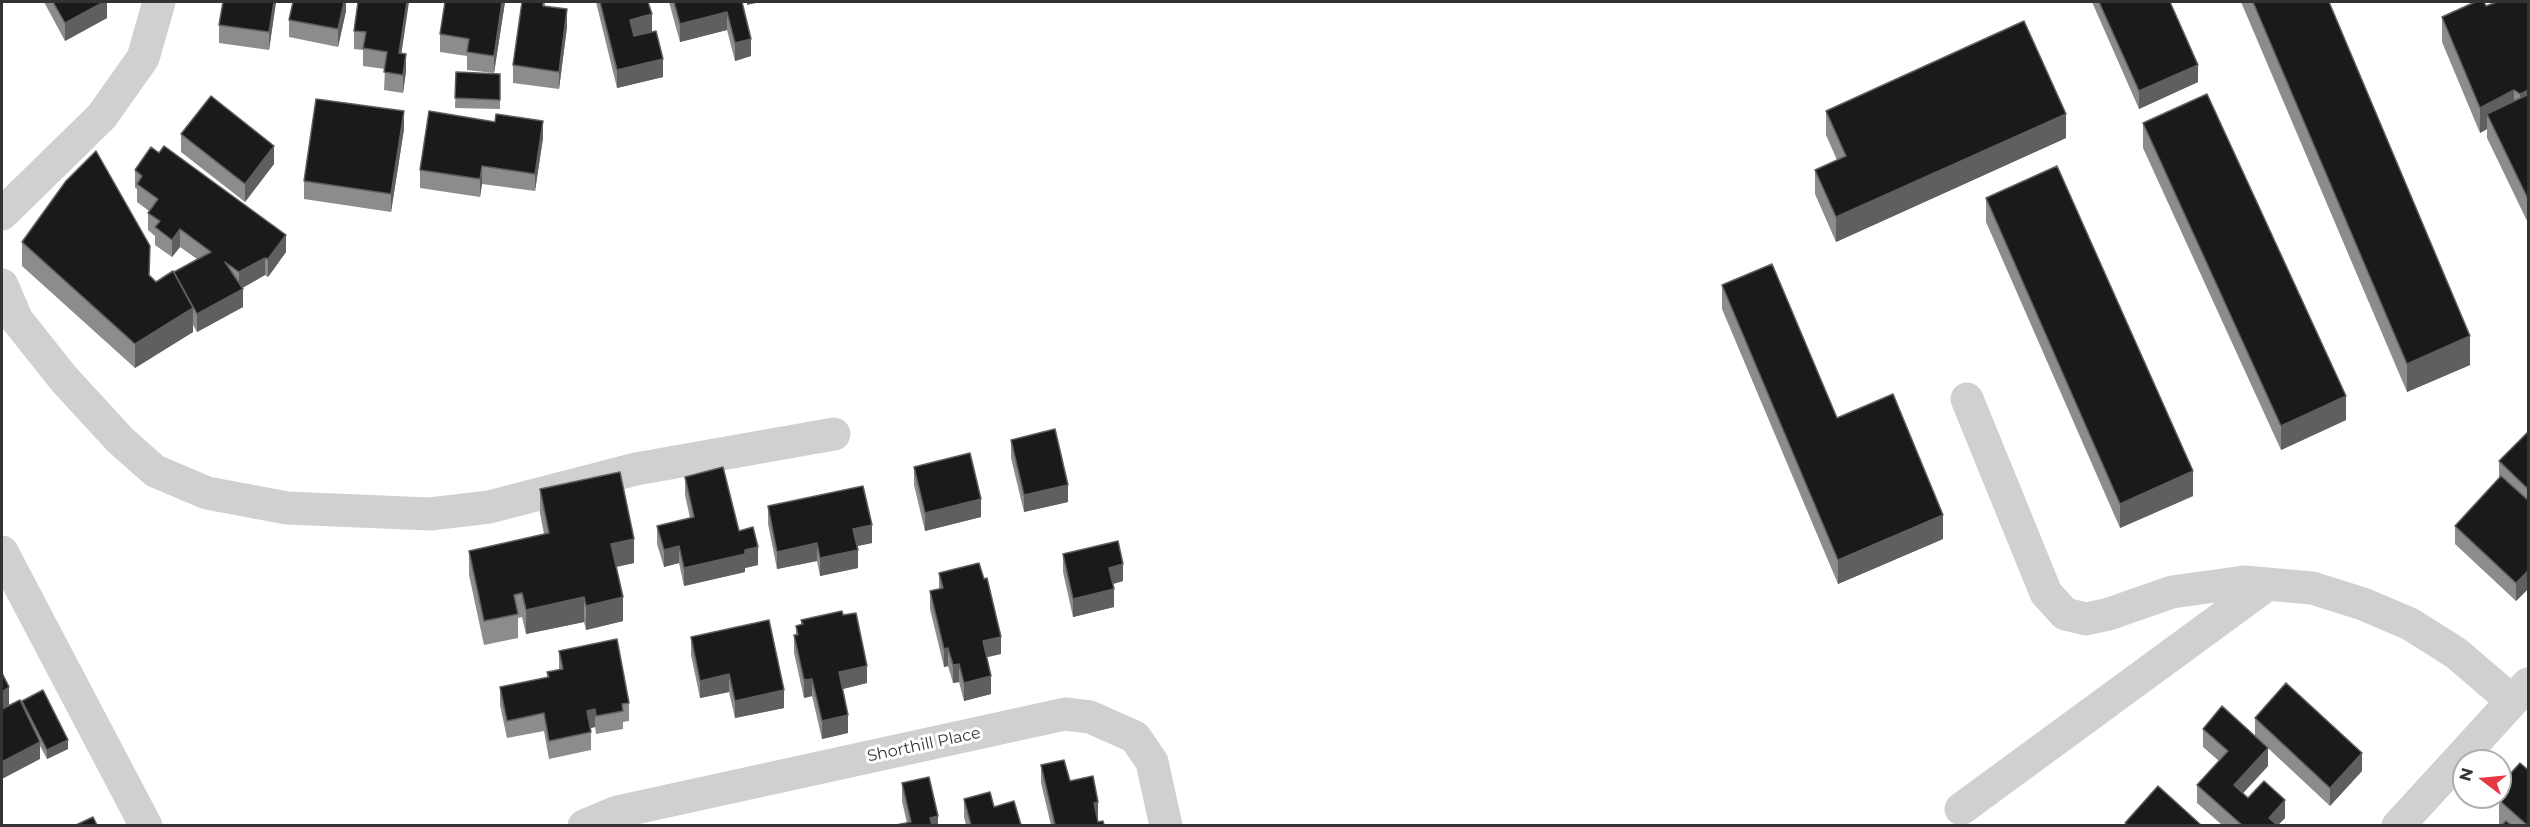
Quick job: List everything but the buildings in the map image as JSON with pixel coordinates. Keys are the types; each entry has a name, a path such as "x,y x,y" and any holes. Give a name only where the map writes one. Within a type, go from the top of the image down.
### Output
{"street":[{"path":"2,214 102,116 143,58 159,2"},
{"path":"2,285 17,320 64,379 120,441 155,471 207,493 287,508 430,514 489,507 636,469 834,434"},
{"path":"1967,399 2046,593 2065,614 2086,620 2172,592 2244,582 2312,588 2363,604 2410,624 2520,692 2398,825"},
{"path":"2,552 146,825"},
{"path":"1961,809 2268,584"},
{"name":"Shorthill Place","path":"584,825 617,812 1065,714 1090,717 1135,737 1152,762 1166,825"}]}
